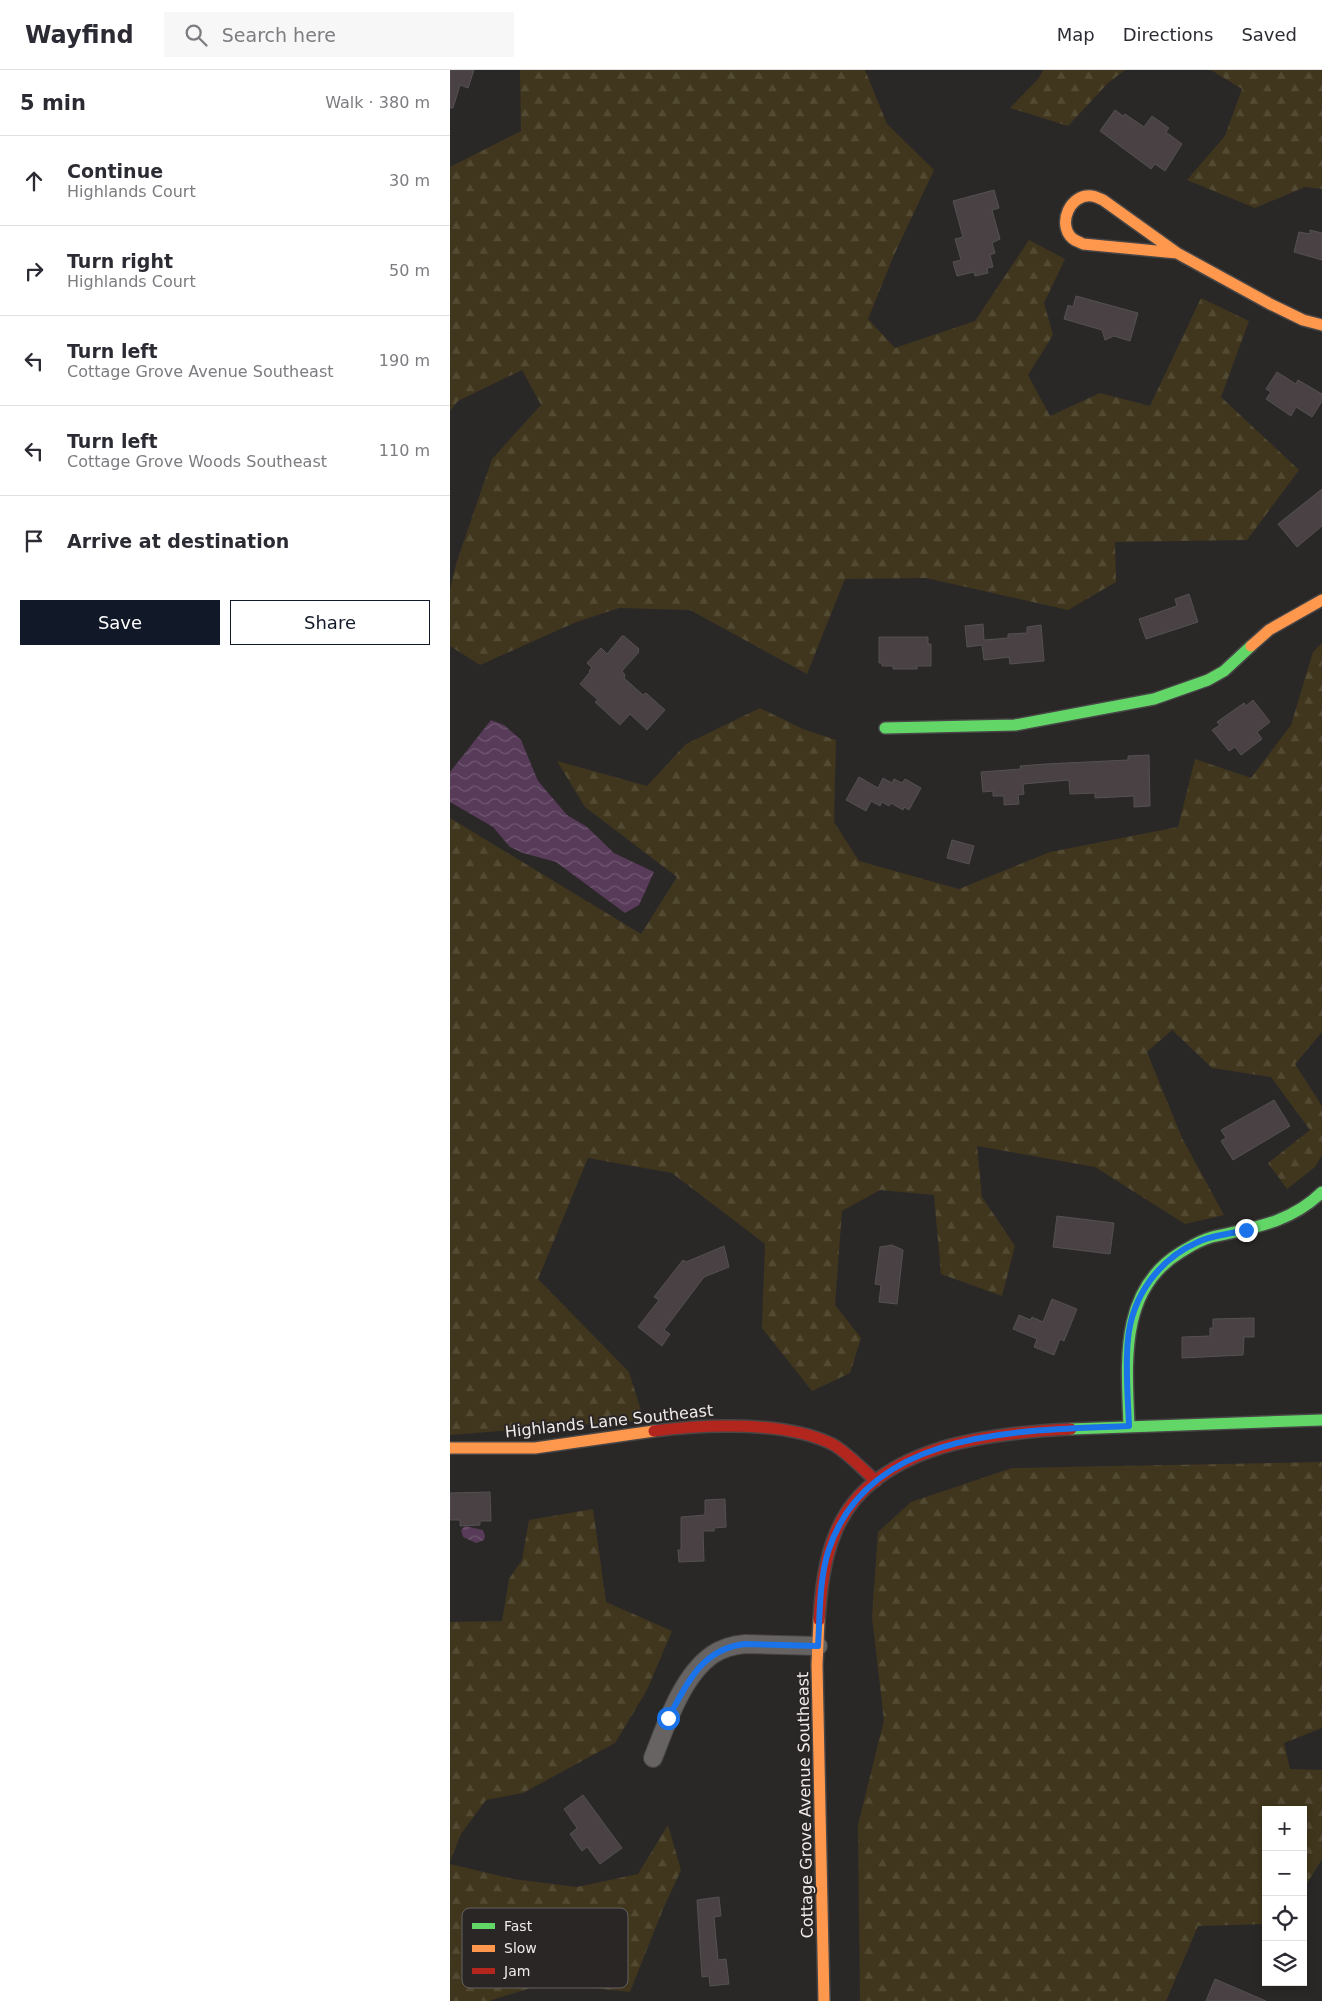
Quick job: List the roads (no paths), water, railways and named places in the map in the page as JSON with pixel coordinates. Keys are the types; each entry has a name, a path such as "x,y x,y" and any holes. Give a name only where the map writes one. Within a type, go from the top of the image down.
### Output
{"street":[{"path":"1176,253 1083,244 1072,239 1067,230 1065,220 1067,211 1073,202 1081,198 1092,196 1103,200 1176,253 1270,304 1304,320 1322,325"},
{"path":"885,728 1015,725 1154,699 1208,680 1224,671 1269,630 1322,600"},
{"path":"1129,1426 1128,1339 1133,1314 1144,1288 1161,1266 1198,1242 1270,1224 1315,1200 1322,1192"},
{"name":"Cottage Grove Avenue Southeast","path":"824,2001 818,1646 821,1586 828,1552 848,1509 862,1492 907,1462 928,1452 966,1440 1012,1433 1129,1426 1322,1420"},
{"name":"Highlands Lane Southeast","path":"450,1448 535,1448 686,1427 765,1428 812,1436 834,1445 876,1481"},
{"path":"653,1758 668,1718 690,1680 702,1664 713,1654 735,1645 745,1644 818,1646"}],"water":[{"path":"491,720 504,725 521,740 538,781 567,815 587,827 614,853 654,872 639,905 625,913 556,862 523,853 510,847 493,827 450,802 450,772"},
{"path":"465,1526 483,1530 484,1540 476,1543 463,1537 461,1530"}]}
